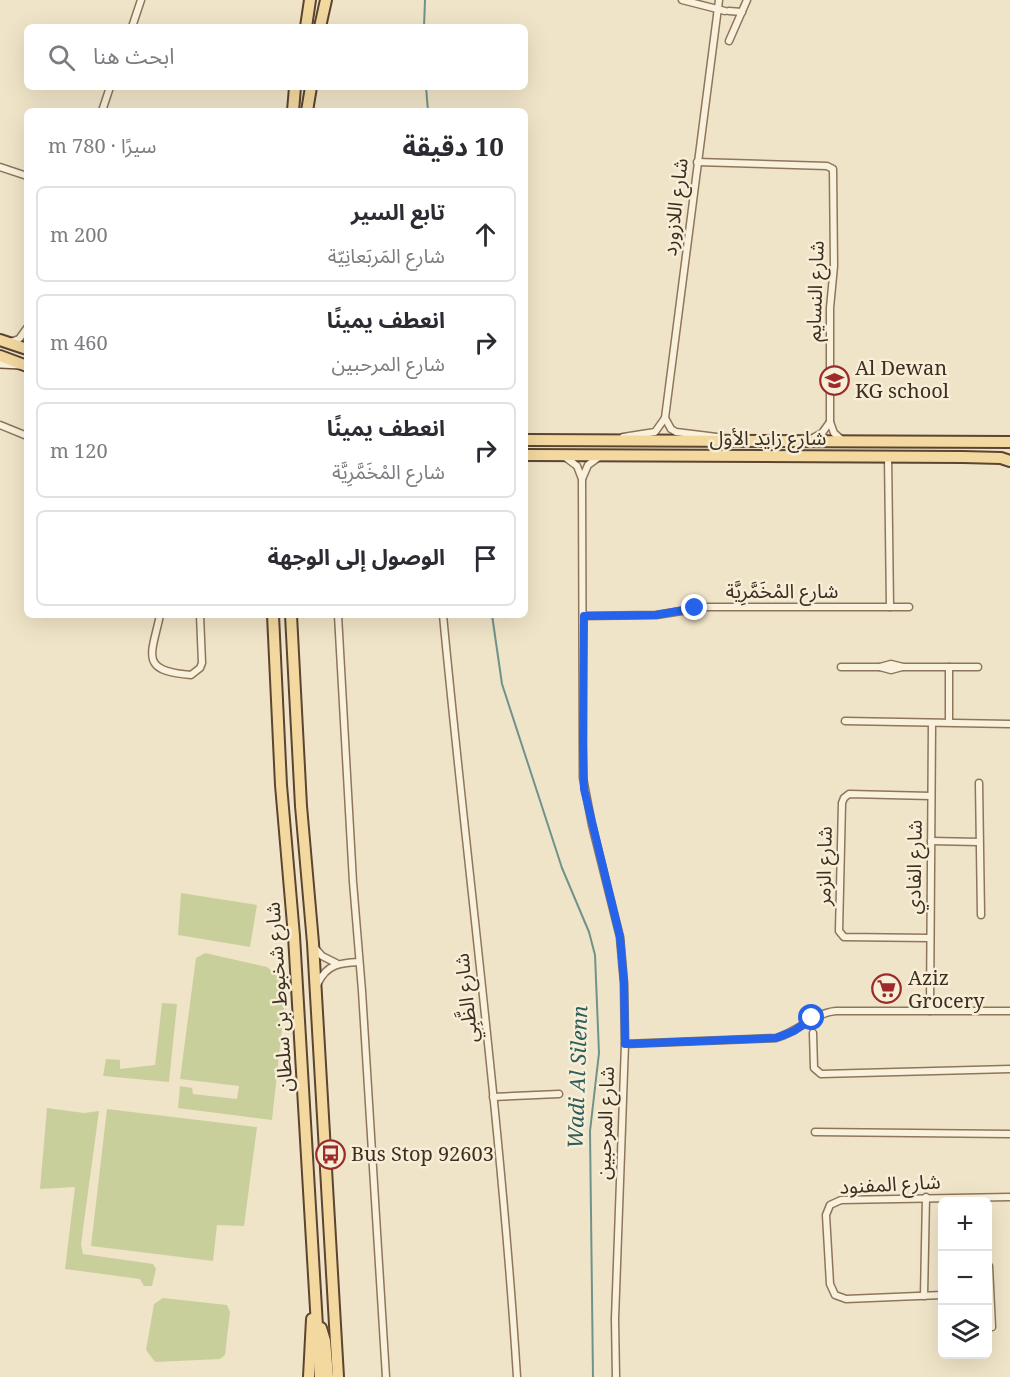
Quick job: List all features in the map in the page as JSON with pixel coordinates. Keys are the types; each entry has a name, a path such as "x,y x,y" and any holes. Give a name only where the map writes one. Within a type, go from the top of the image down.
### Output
{"main road":[{"path":"306,24 310,0"},
{"path":"321,24 326,0"},
{"path":"293,108 295,90"},
{"path":"308,108 310,90"},
{"path":"4,341 24,348"},
{"path":"0,356 24,365"},
{"name":"شارع زايد الأول","path":"529,440 1010,442"},
{"name":"شارع زايد الأول","path":"529,455 888,456 1001,458 1010,461"},
{"name":"شارع شخبوط بن سلطان","path":"273,618 281,785 295,957 320,1377"},
{"name":"شارع شخبوط بن سلطان","path":"291,618 338,1377"},
{"path":"309,1377 309,1335 316,1304"},
{"path":"316,1324 324,1335 328,1377"}],"street":[{"path":"133,24 141,0"},
{"path":"682,0 742,12"},
{"name":"شارع اللازورد","path":"665,418 697,162 724,10 719,0"},
{"path":"729,41 747,0"},
{"path":"103,108 110,90"},
{"name":"شارع النسايم","path":"697,162 827,166 833,169 834,267 830,308 830,422"},
{"path":"0,167 24,175"},
{"path":"4,341 19,339 24,332"},
{"path":"0,363 24,365"},
{"path":"617,440 634,434 655,432 665,418"},
{"path":"665,418 668,425 676,432 706,435 725,441"},
{"path":"804,441 822,433 830,422"},
{"path":"830,422 834,433 843,441"},
{"path":"0,425 24,434"},
{"path":"582,479 588,465 604,455"},
{"path":"562,456 577,466 582,479"},
{"path":"888,456 890,607"},
{"name":"شارع المرحبين","path":"582,479 584,789 620,937 624,983 625,1044 615,1319 616,1377"},
{"name":"شارع المْخَمَّرِيَّة","path":"584,616 656,615 707,607 909,607"},
{"path":"159,618 152,651 153,662 160,669 191,675 200,668 202,663 200,618"},
{"path":"338,618 386,1377"},
{"name":"شارع الظَّبِي","path":"443,618 460,798 509,1244 518,1377"},
{"path":"841,667 880,667 891,670 903,667 978,667"},
{"path":"949,667 949,722"},
{"path":"845,722 1010,724"},
{"name":"شارع الفادي","path":"930,1011 932,723"},
{"path":"979,783 981,915"},
{"name":"شارع الزمر","path":"929,938 844,937 839,931 842,803 844,798 849,794 931,796"},
{"path":"931,841 979,842"},
{"path":"312,942 322,956 336,963 359,962"},
{"path":"315,989 322,974 336,963"},
{"path":"625,1044 767,1039 786,1035 819,1014 831,1011 1010,1011"},
{"path":"813,1033 814,1068 821,1074 1010,1069"},
{"path":"493,1097 559,1094"},
{"path":"815,1132 1010,1134"},
{"path":"924,1296 926,1197"},
{"name":"شارع المفنود","path":"938,1295 846,1299 835,1295 830,1284 826,1215 830,1205 838,1200 1010,1197"}],"green space":[{"path":"181,893 257,905 250,947 178,935"},
{"path":"205,953 267,967 282,980 285,1000 272,1120 178,1108 180,1086 192,1088 193,1094 237,1099 239,1086 180,1079 196,958"},
{"path":"162,1003 177,1004 169,1082 103,1076 106,1059 120,1060 120,1069 155,1065"},
{"path":"47,1108 84,1113 99,1111 81,1244 83,1254 153,1264 156,1269 152,1286 144,1286 140,1279 65,1269 75,1187 40,1189"},
{"path":"107,1109 257,1127 244,1226 217,1225 213,1261 91,1246"},
{"path":"163,1298 227,1305 230,1312 225,1355 220,1359 155,1362 146,1350 154,1304"}],"waterway":[{"name":"Wadi Al Silenn","path":"424,24 425,0"},
{"name":"Wadi Al Silenn","path":"426,90 428,108"},
{"name":"Wadi Al Silenn","path":"492,618 502,684 562,868 589,932 595,955 599,1053 590,1131 593,1377"}],"place":[{"name":"Al Dewan KG school","path":"834,380"},
{"name":"Aziz Grocery","path":"887,989"},
{"name":"Bus Stop 92603","path":"330,1154"}],"route":[{"path":"695,608 663,615 584,616 584,789 620,937 624,983 625,1044 776,1038 794,1031 812,1018"}]}
